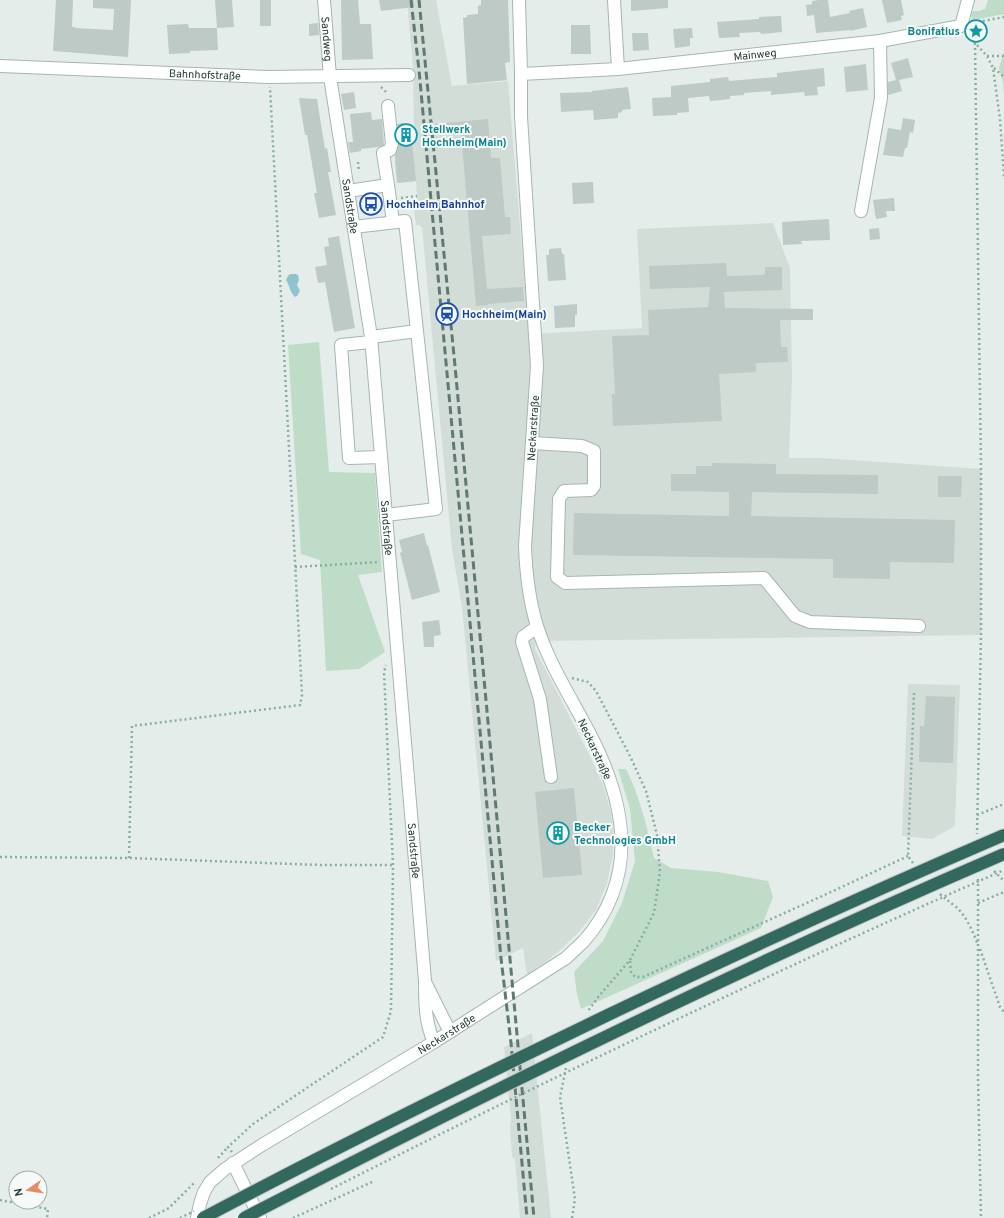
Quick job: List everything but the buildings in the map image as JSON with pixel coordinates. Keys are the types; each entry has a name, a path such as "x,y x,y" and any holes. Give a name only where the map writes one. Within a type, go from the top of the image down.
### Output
{"highway":[{"path":"203,1218 449,1092 598,1020 783,933 1004,835"},
{"path":"244,1218 464,1106 592,1043 789,950 1004,854"}],"street":[{"name":"Sandweg","path":"324,0 330,77"},
{"name":"Neckarstraße","path":"197,1218 204,1192 216,1176 236,1162 434,1042 566,958 598,923 609,901 617,878 622,838 618,806 612,786 604,763 550,659 537,626 528,589 525,553 537,383 537,348 521,117 519,0"},
{"path":"614,0 618,69"},
{"path":"961,26 968,0"},
{"name":"Mainweg","path":"521,74 618,69 880,41 961,26"},
{"path":"861,211 881,98 880,41"},
{"name":"Bahnhofstraße","path":"0,66 269,77 409,75"},
{"name":"Sandstraße","path":"330,77 371,339 425,981 425,1008 430,1032 434,1042"},
{"path":"388,106 392,142 390,150 383,153 393,222"},
{"path":"348,191 388,185"},
{"path":"354,227 405,221 436,509 386,515"},
{"path":"381,457 349,458 341,345 417,331"},
{"path":"532,443 582,446 594,451 594,486 591,490 564,491 559,499 557,577 564,583 764,578 795,616 810,622 919,626"},
{"path":"537,626 523,637 522,642 540,699 551,777"},
{"name":"Sandstraße","path":"425,981 450,1032"},
{"path":"236,1162 260,1218"}],"path":[{"path":"961,26 1004,17"},
{"path":"1004,177 1000,119 993,68 987,56 975,43 981,469 981,635 976,815 1004,804"},
{"path":"987,56 1004,56"},
{"path":"993,68 1004,77"},
{"path":"374,76 375,82 386,92 388,106"},
{"path":"129,858 132,726 300,705 302,695 269,77"},
{"path":"364,208 384,204"},
{"path":"296,567 390,561"},
{"path":"218,1158 252,1124 383,1037 391,1011 393,865 384,672 385,666 389,662 398,660"},
{"path":"630,960 631,972 635,977 643,977 908,856"},
{"path":"0,857 129,858 314,865 393,865"},
{"path":"329,1190 527,1091 663,1026 871,929 1004,870"},
{"path":"981,1218 978,1077 978,903 1004,892"},
{"path":"566,1067 560,1097 575,1199 572,1218"},
{"path":"228,1147 236,1162"},
{"path":"149,1218 170,1208 196,1180"},
{"path":"293,1218 372,1182"},
{"path":"0,1200 48,1209 47,1218"}],"shaded area":[{"path":"407,0 436,0 452,86 508,81 529,334 642,328 637,229 773,223 790,268 792,377 789,458 823,458 981,469 981,635 536,641 535,649 590,756 603,785 611,813 613,828 613,855 607,883 596,910 579,932 557,953 527,975 523,948 496,961 462,607 452,549 422,227 420,227 420,225 416,225 414,209 421,208 419,199 417,199 416,181 401,183 396,174 395,160 398,150 396,124 403,123 409,132 414,131 413,67"},
{"path":"908,684 960,685 955,826 932,839 902,836"},
{"path":"532,1033 551,1218 520,1218 515,1160 512,1156 510,1127 511,1119 504,1047"}],"green space":[{"path":"988,0 1004,0 1004,14 974,20 972,19 971,14 973,11 985,9"},
{"path":"1004,52 1004,95 1003,83 999,68"},
{"path":"319,342 329,472 375,473 382,572 358,575 385,652 359,669 326,671 320,560 301,554 288,345"},
{"path":"618,769 626,769 635,790 646,824 654,858 671,868 718,872 768,881 773,897 761,928 581,1009 574,972 603,941 622,903 635,861 630,809"}],"water":[{"path":"290,274 298,275 299,280 297,285 300,291 295,297 292,294 286,280"}],"railway":[{"path":"411,0 419,70 501,958 511,1043 527,1218"},
{"path":"419,0 455,366 534,1218"}],"place":[{"name":"Bonifatius","path":"976,31"},
{"name":"Stellwerk Hochheim(Main)","path":"406,135"},
{"name":"Hochheim Bahnhof","path":"371,204"},
{"name":"Hochheim(Main)","path":"447,314"},
{"name":"Becker Technologies GmbH","path":"558,833"}]}
